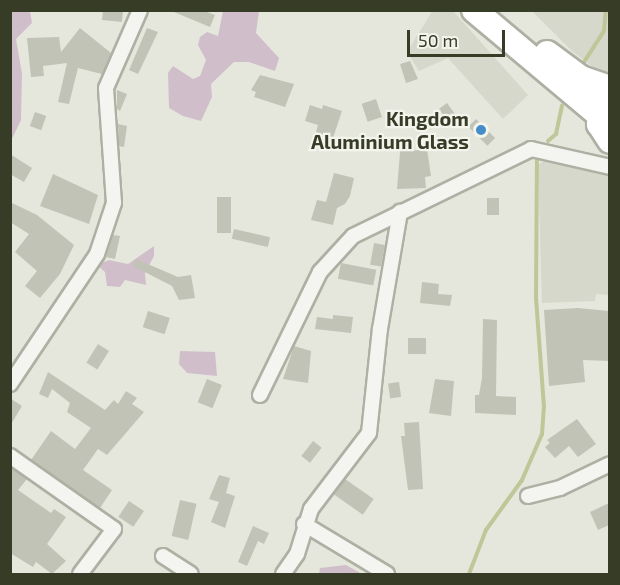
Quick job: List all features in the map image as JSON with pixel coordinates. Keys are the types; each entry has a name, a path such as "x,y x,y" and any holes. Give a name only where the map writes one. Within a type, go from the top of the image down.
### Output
{"highway":[{"path":"474,10 604,105 602,132 609,141"},
{"path":"497,10 562,66 580,78 609,88"}],"street":[{"path":"10,384 97,254 114,203 106,88 140,10"},
{"path":"260,395 320,273 353,236 400,212 479,177 531,149 609,167"},
{"path":"283,574 297,554 304,524 343,463 359,450 369,433 380,329 400,212"},
{"path":"10,456 114,529 80,574"},
{"path":"528,496 560,488 609,464"},
{"path":"304,524 387,574"},
{"path":"162,556 191,574"}],"shaded area":[{"path":"11,10 30,11 32,23 16,39 22,74 21,120 11,141"},
{"path":"433,10 453,11 528,95 503,119 448,58 419,71 407,52"},
{"path":"223,11 259,11 256,33 279,58 275,71 249,62 234,62 211,84 212,97 201,121 183,116 169,108 168,73 173,66 193,79 200,76 206,60 198,45 200,37 207,32 218,36"},
{"path":"532,11 609,11 609,75 602,74 572,51"},
{"path":"545,160 609,172 609,295 596,294 595,301 542,303 538,165"},
{"path":"154,246 154,256 145,273 146,285 125,280 120,287 107,286 105,272 97,265 109,260 128,264"},
{"path":"180,351 215,352 217,376 187,373 179,364"},
{"path":"346,565 362,574 319,574 320,568"}],"building":[{"path":"103,10 123,10 122,22 102,20"},
{"path":"169,10 202,10 215,15 210,27"},
{"path":"80,28 111,53 102,74 78,68 69,104 58,102 67,63 43,66 44,76 31,77 27,38 59,37 61,52"},
{"path":"147,28 158,32 138,74 129,70"},
{"path":"410,61 418,79 406,83 400,64"},
{"path":"260,75 294,84 285,107 254,97 256,92 251,90"},
{"path":"117,90 127,94 120,111 117,109"},
{"path":"376,99 382,117 368,122 362,104"},
{"path":"447,103 455,114 447,120 439,109"},
{"path":"310,105 322,109 323,105 342,111 333,138 316,132 318,125 305,121"},
{"path":"35,112 46,116 41,130 30,126"},
{"path":"476,119 495,138 487,146 468,127"},
{"path":"118,124 127,126 124,147 119,146"},
{"path":"401,140 411,140 411,151 427,149 431,176 425,177 426,188 397,189"},
{"path":"10,154 32,168 24,182 10,174"},
{"path":"334,173 354,178 350,196 345,204 337,208 333,225 311,220 317,200 326,202"},
{"path":"53,174 98,195 89,224 40,206"},
{"path":"217,197 231,197 231,233 217,233"},
{"path":"487,198 499,198 499,215 487,215"},
{"path":"10,202 37,215 74,245 60,274 40,298 25,286 37,271 15,252 29,234 10,222"},
{"path":"234,229 270,237 268,247 232,239"},
{"path":"113,235 120,236 115,259 106,257"},
{"path":"374,243 385,245 381,267 370,265"},
{"path":"136,259 178,277 191,275 195,298 179,300 172,286 133,266"},
{"path":"341,263 376,270 373,286 338,279"},
{"path":"422,282 439,284 438,294 452,295 450,306 420,303"},
{"path":"578,308 609,311 609,361 583,360 585,382 549,386 544,310"},
{"path":"148,311 170,318 165,334 143,327"},
{"path":"333,315 353,317 351,333 315,329 317,317 333,319"},
{"path":"483,319 497,320 496,396 516,397 516,415 475,413 475,395 479,395 482,378"},
{"path":"408,338 426,338 426,354 408,354"},
{"path":"98,344 109,351 97,370 86,363"},
{"path":"294,346 311,351 308,383 283,379"},
{"path":"48,372 105,410 114,400 118,404 126,391 137,398 132,404 144,412 107,455 98,449 83,470 112,490 100,508 31,460 51,431 75,449 91,428 67,412 70,403 52,389 48,398 39,394"},
{"path":"207,379 222,385 212,408 198,402"},
{"path":"435,379 454,381 451,416 429,413"},
{"path":"399,382 401,397 390,398 388,384"},
{"path":"10,398 22,406 10,426"},
{"path":"577,419 596,444 578,457 569,446 555,458 545,447 550,443 547,440"},
{"path":"419,422 423,489 408,490 401,436 405,436 404,423"},
{"path":"313,441 322,448 310,463 301,456"},
{"path":"10,467 27,479 18,490 51,513 54,509 66,517 47,544 66,561 52,574 36,562 33,567 10,553"},
{"path":"219,475 230,478 226,493 235,496 225,528 211,522 219,502 209,499"},
{"path":"345,479 374,499 363,515 334,495"},
{"path":"180,500 197,504 188,540 172,536"},
{"path":"129,501 144,511 133,527 118,517"},
{"path":"609,503 609,525 598,530 590,512"},
{"path":"253,526 269,533 264,544 258,541 247,566 238,562"}],"waterway":[{"path":"582,65 604,31 606,10"},
{"path":"548,141 556,134 562,106"},
{"path":"469,574 486,530 522,480 542,434 544,407 536,297 537,160"}],"place":[{"name":"Kingdom Aluminium Glass","path":"481,130"}]}
